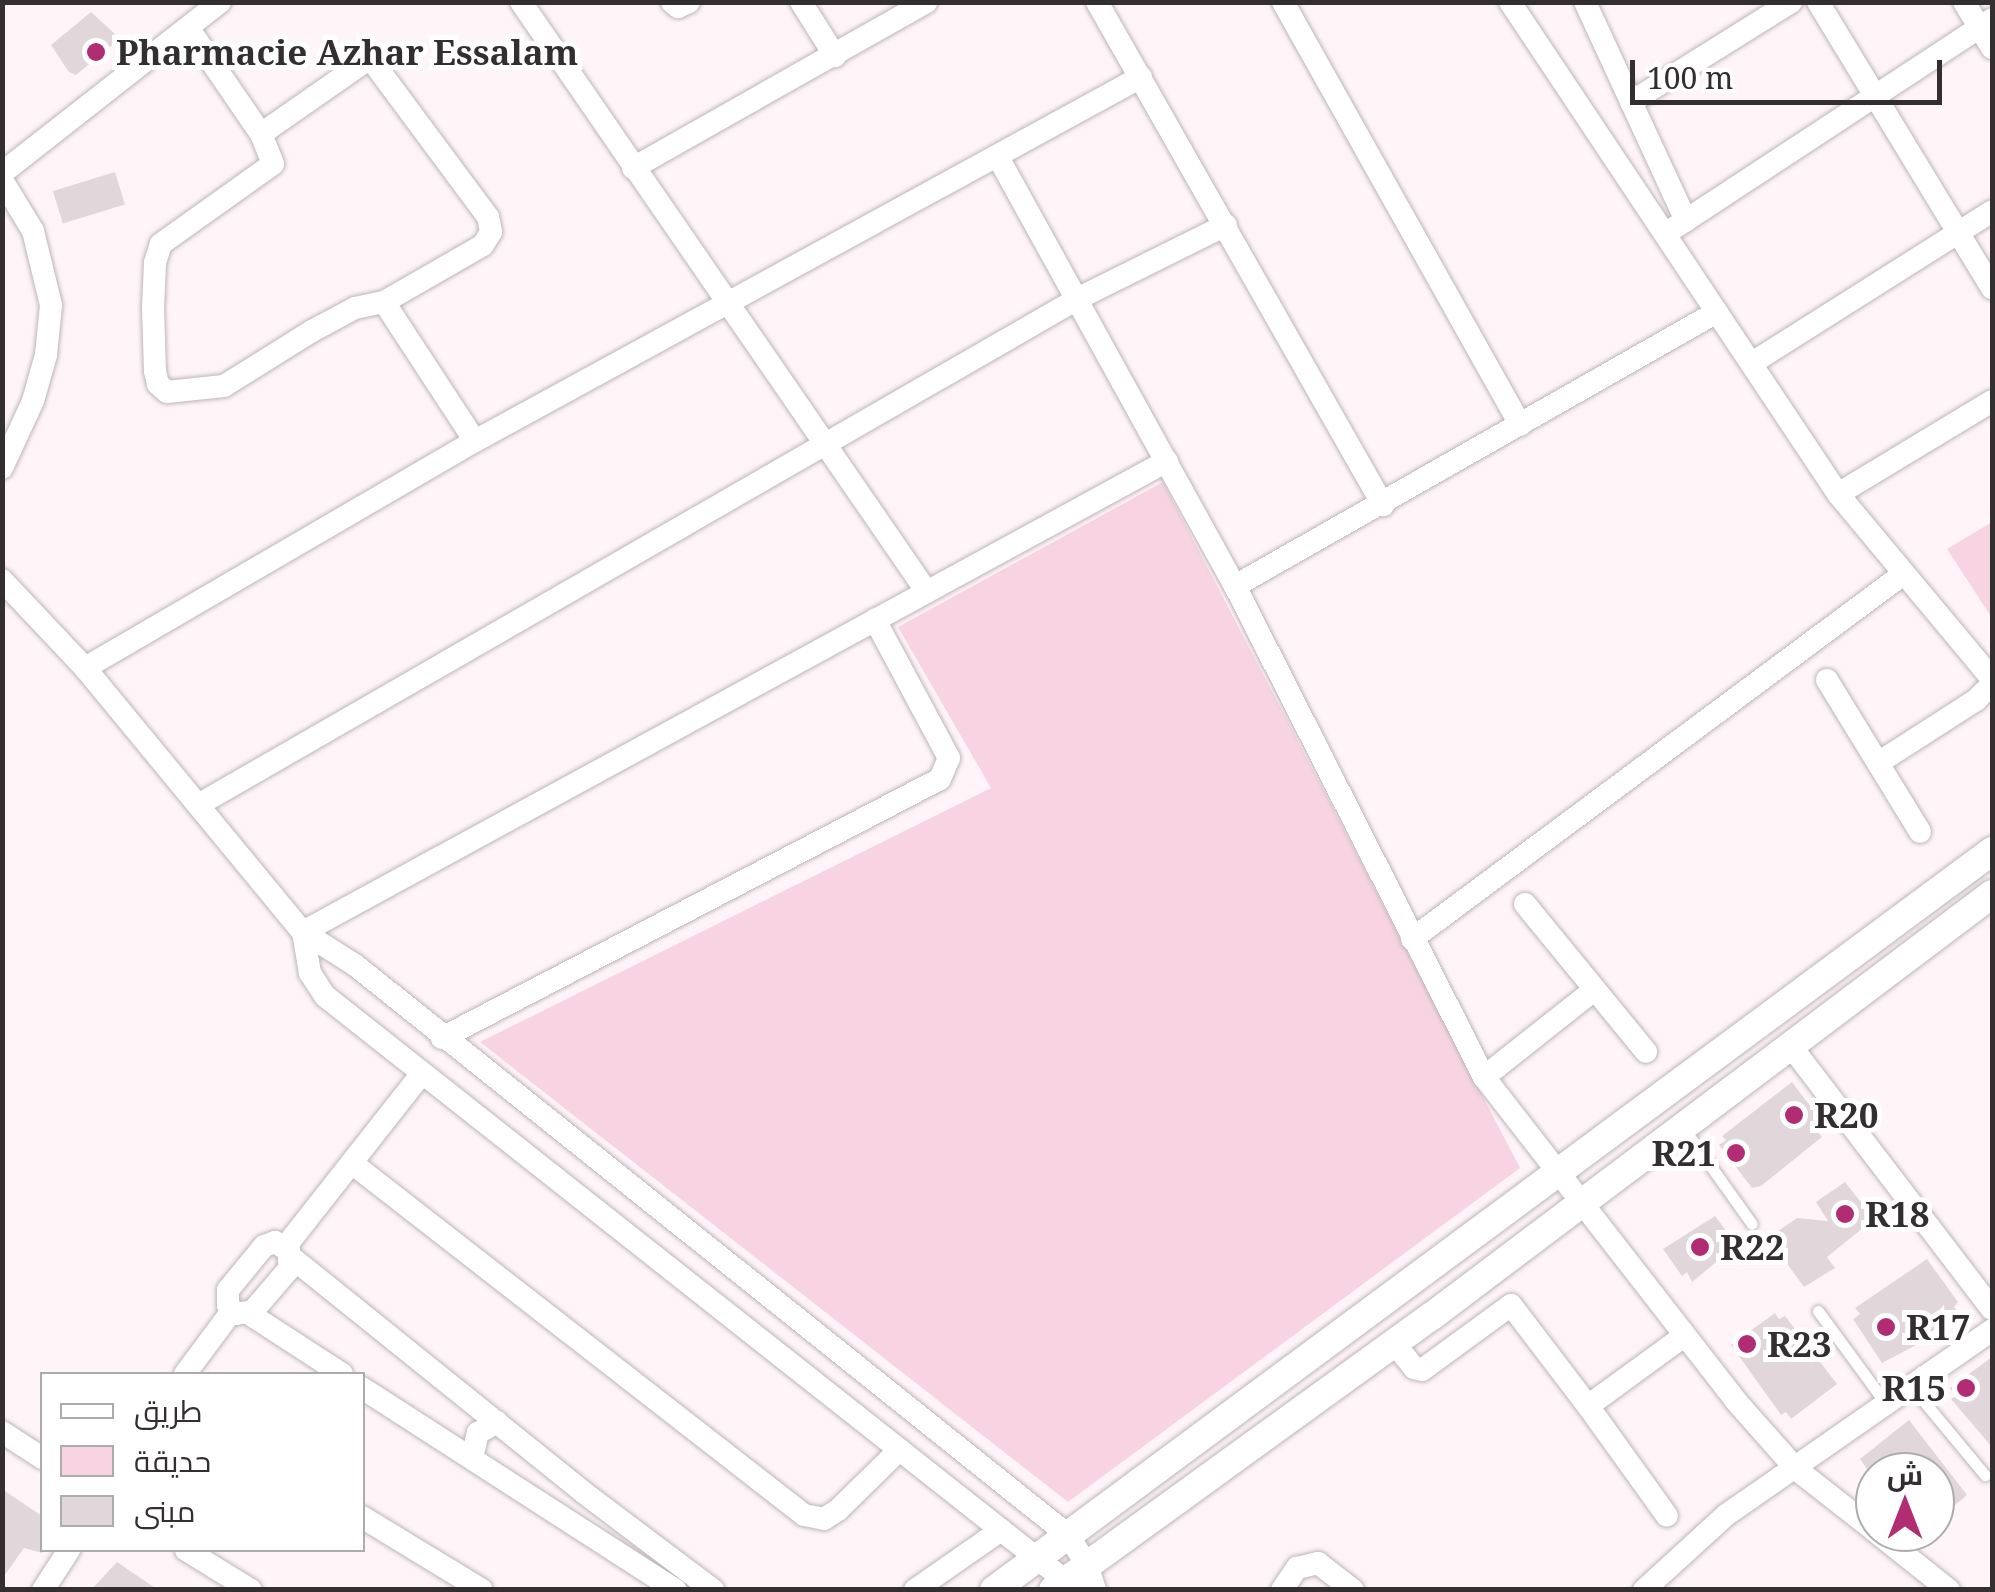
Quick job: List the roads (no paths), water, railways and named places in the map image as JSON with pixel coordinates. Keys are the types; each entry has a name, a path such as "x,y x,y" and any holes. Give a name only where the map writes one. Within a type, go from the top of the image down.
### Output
{"street":[{"path":"2,468 34,401 46,354 50,305 34,231 2,176 220,2"},
{"path":"521,2 927,592"},
{"path":"672,2 678,6 688,2"},
{"path":"801,2 835,56"},
{"path":"632,168 926,2"},
{"path":"1097,2 1383,505"},
{"path":"1284,2 1520,425"},
{"path":"1510,2 1838,494 1992,682 1878,764"},
{"path":"1585,2 1686,221"},
{"path":"1630,102 1791,2"},
{"path":"1818,2 1992,288"},
{"path":"1964,2 1986,23 1992,48"},
{"path":"1665,234 1986,23"},
{"path":"190,29 261,134 272,159 270,169 161,244 155,263 153,308 155,370 162,389 224,386 340,316 384,302 483,245 491,232 488,217 376,62 363,60 261,134"},
{"path":"86,668 474,441 1140,77"},
{"path":"998,157 1235,586 1484,1077 1684,1336 1796,1468 1855,1514"},
{"path":"1752,363 1992,210"},
{"path":"198,805 1079,298 1226,225"},
{"path":"384,302 474,441"},
{"path":"1235,586 1716,312"},
{"path":"1838,494 1992,401"},
{"path":"303,932 1167,461"},
{"path":"1412,939 1902,575"},
{"path":"2,580 86,668 303,932 354,965 1068,1535 1076,1583"},
{"path":"442,1038 946,774 949,758 875,620"},
{"path":"1827,680 1920,832"},
{"path":"994,1590 1992,851"},
{"path":"1076,1583 1992,894"},
{"path":"1525,904 1646,1052"},
{"path":"303,932 310,973 325,996 1036,1558 1076,1583"},
{"path":"1484,1077 1594,990"},
{"path":"1790,1045 1992,1309"},
{"path":"187,1372 240,1312 284,1275 289,1252 422,1073"},
{"path":"353,1164 804,1516 824,1518 838,1510 899,1450"},
{"path":"339,1372 240,1312 228,1290 264,1246 275,1242 289,1252 497,1422 713,1589"},
{"path":"1488,1273 1667,1516"},
{"path":"1394,1343 1414,1368 1422,1370 1511,1306"},
{"path":"1644,1590 1726,1515 1992,1330"},
{"path":"1588,1406 1684,1336"},
{"path":"365,1390 675,1590"},
{"path":"472,1458 478,1433 497,1422"},
{"path":"2,1432 40,1457"},
{"path":"502,1478 523,1472 530,1461 530,1448"},
{"path":"365,1519 482,1590"},
{"path":"914,1590 1001,1530"},
{"path":"43,1590 68,1552"},
{"path":"189,1552 251,1590"},
{"path":"1902,1552 1949,1590"},
{"path":"1282,1590 1297,1568 1318,1562 1353,1590"}],"lane":[{"path":"1682,1126 1752,1224"},
{"path":"1818,1311 1886,1404"},
{"path":"1911,1386 1985,1475"}],"place":[{"name":"Pharmacie Azhar Essalam","path":"96,52"},
{"name":"R20","path":"1794,1115"},
{"name":"R21","path":"1736,1153"},
{"name":"R18","path":"1845,1214"},
{"name":"R22","path":"1700,1247"},
{"name":"R17","path":"1886,1327"},
{"name":"R23","path":"1747,1344"},
{"name":"R15","path":"1966,1388"}]}
